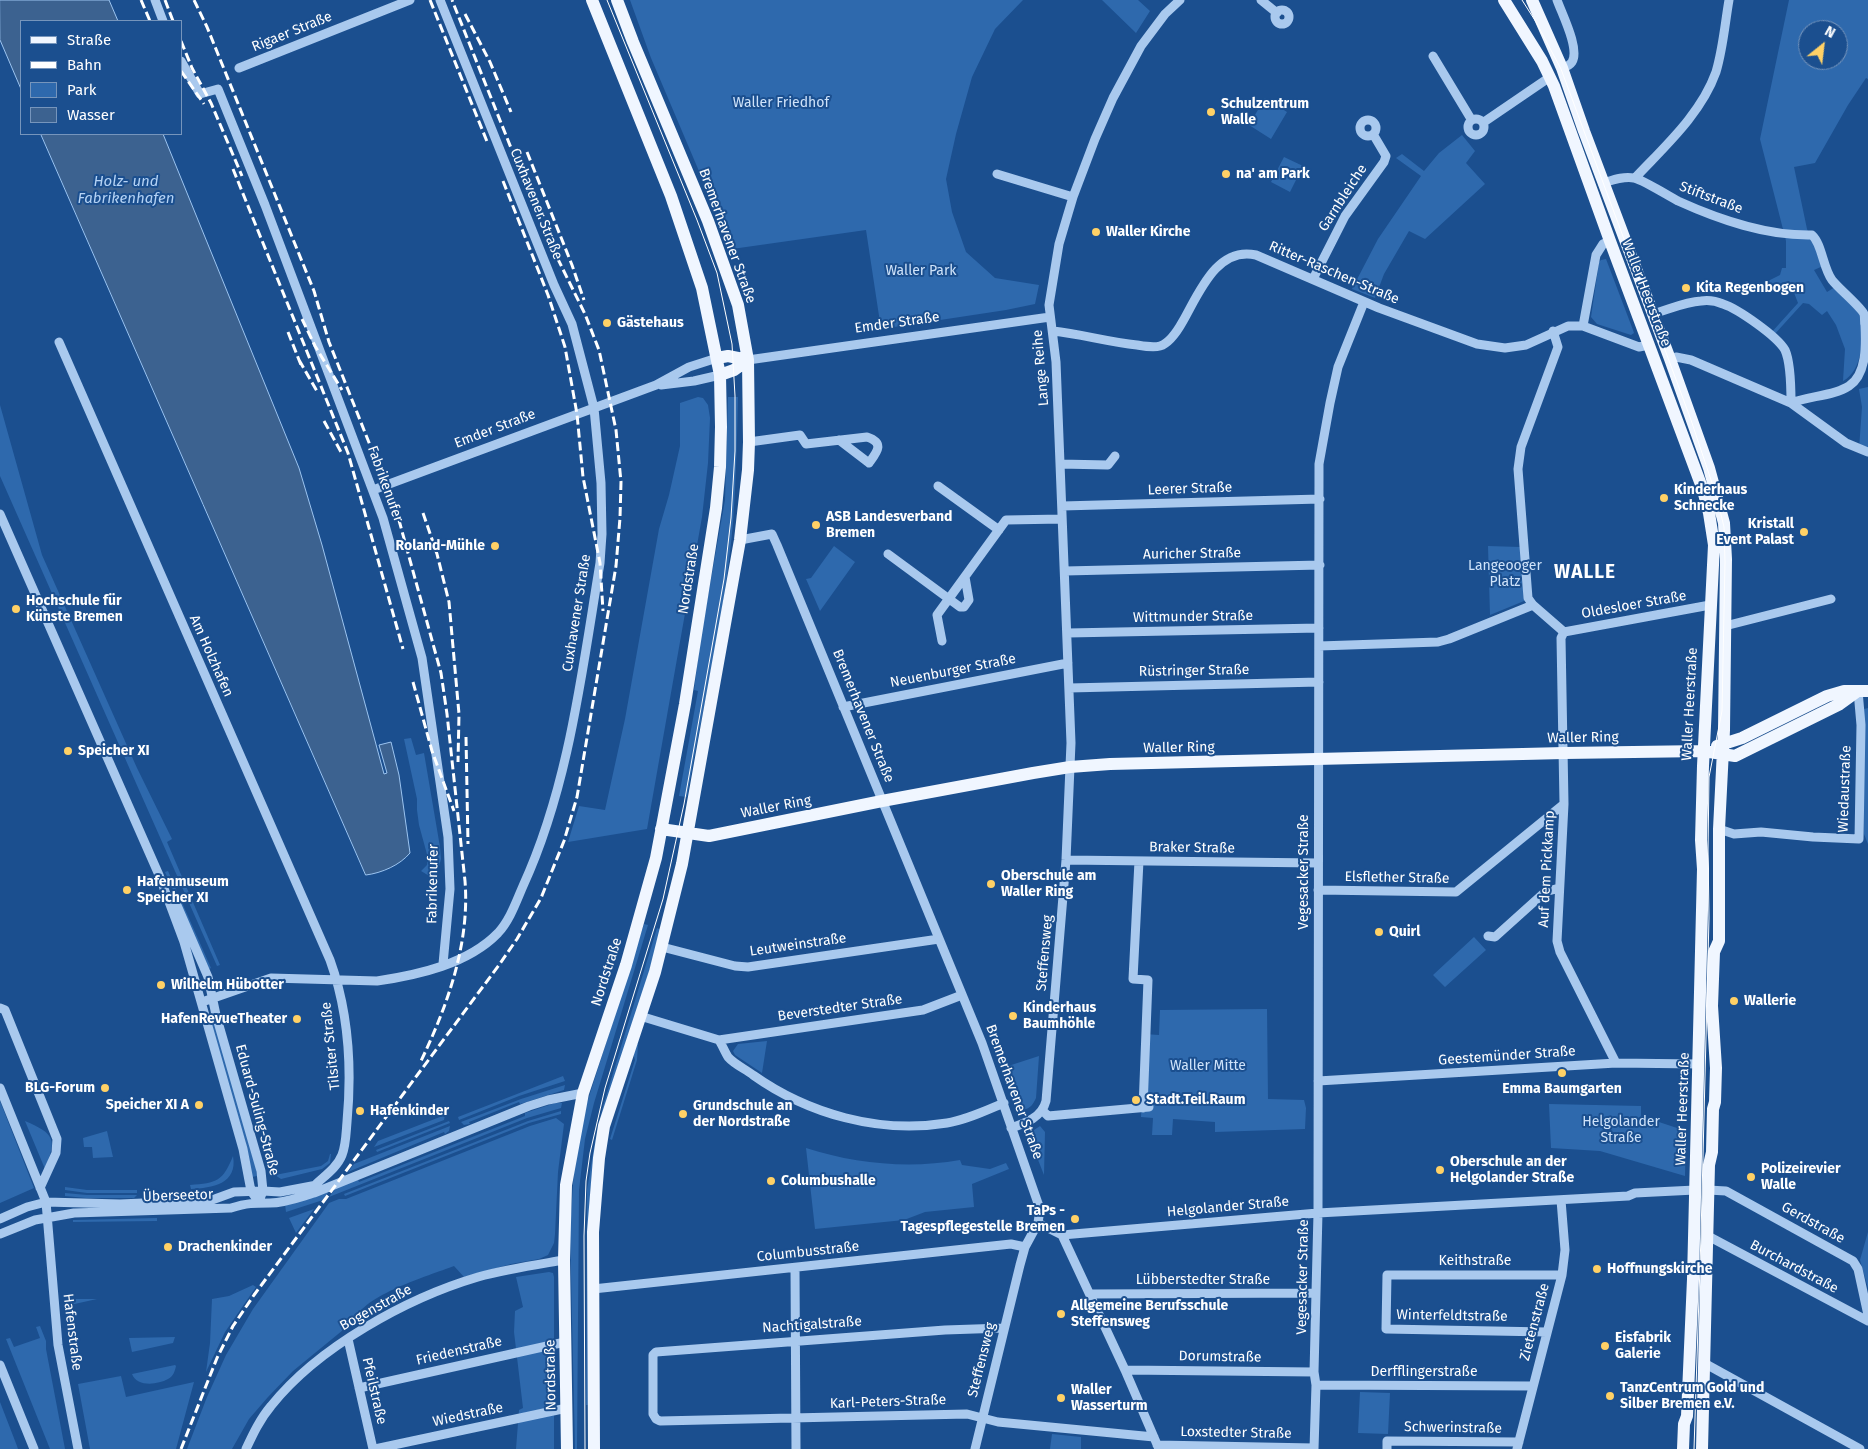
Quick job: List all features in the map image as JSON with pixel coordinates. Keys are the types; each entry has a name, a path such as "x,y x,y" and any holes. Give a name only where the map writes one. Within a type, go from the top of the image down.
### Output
{"main road":[{"path":"592,0 665,181 687,242 702,288 720,375"},
{"name":"Bremerhavener Straße","path":"617,0 724,262 738,305 748,360 749,442 748,470 740,540"},
{"name":"Waller Heerstraße","path":"1504,0 1550,77 1702,490 1709,513 1714,546 1703,751 1701,840 1703,869 1698,1095 1702,1190 1708,1236 1702,1449"},
{"name":"Waller Heerstraße","path":"1532,0 1562,68 1603,183 1670,359 1709,468 1724,523 1726,544 1723,749 1719,829 1719,941 1714,952 1713,998 1716,1068 1715,1102 1702,1190 1687,1416 1684,1424 1683,1449"},
{"name":"Emder Straße","path":"717,358 728,356 748,360"},
{"name":"Emder Straße","path":"720,375 729,372 748,360"},
{"name":"Nordstraße","path":"567,1449 564,1260 566,1185 583,1093 626,965 654,868 662,829 716,508 720,459 720,375"},
{"path":"594,1449 594,1205 598,1158 604,1126 662,947 688,833 740,540"},
{"name":"Waller Ring","path":"662,829 709,836 882,801 1070,767 1110,764 1703,751 1723,749 1827,696 1844,691 1863,691"},
{"path":"1698,1095 1703,1091 1709,1093 1713,1108"}],"street":[{"path":"154,0 163,20"},
{"name":"Rigaer Straße","path":"239,68 410,0"},
{"name":"Cuxhavener Straße","path":"202,1002 271,978 338,981 385,980 407,976 443,964 480,948 499,931 513,909 541,846 570,737 600,563 602,534 601,483 594,408 572,324 554,285 440,0"},
{"name":"Lange Reihe","path":"1070,767 1068,634 1056,362 1049,305 1059,244 1073,197 1095,139 1131,62 1154,27 1180,0"},
{"path":"1261,0 1277,13"},
{"path":"1557,0 1575,50 1573,61 1569,66 1562,68"},
{"path":"1603,183 1621,178 1635,178 1694,113 1716,72 1729,0"},
{"path":"1433,56 1471,120"},
{"name":"Fabrikenufer","path":"182,63 200,94 218,89 265,205 383,518 422,658 448,837 450,889 443,964"},
{"path":"1484,122 1550,77"},
{"path":"1476,118 1484,122 1484,130 1478,135 1474,135 1468,130 1471,120 1476,118"},
{"name":"Garnbleiche","path":"1313,279 1344,216 1384,162 1386,156 1373,134"},
{"path":"997,174 1073,197"},
{"name":"Stiftstraße","path":"1635,178 1688,206 1726,220 1768,233 1795,236 1812,235 1816,239 1831,278 1864,314 1866,342 1862,366 1850,386 1802,398 1790,403"},
{"path":"1610,241 1603,244 1596,255 1583,326 1639,347 1649,344"},
{"name":"Ritter-Raschen-Straße","path":"1053,331 1124,344 1160,346 1170,340 1178,329 1213,270 1232,256 1247,253 1256,255 1364,302 1467,342 1490,347 1505,348 1526,345 1553,331 1568,326 1583,326"},
{"path":"1652,314 1700,301 1715,301 1726,304 1770,334 1784,349 1790,384 1790,403"},
{"name":"Vegesacker Straße","path":"1314,1449 1318,1213 1318,760 1321,448 1338,366 1364,302"},
{"name":"Emder Straße","path":"748,360 1050,316"},
{"path":"1553,331 1558,347 1520,447 1518,469 1528,598 1532,605 1564,632"},
{"name":"Am Holzhafen","path":"59,342 338,981"},
{"path":"1670,359 1676,357 1691,360 1790,403 1846,443 1868,452"},
{"name":"Emder Straße","path":"373,490 656,385 688,367 717,358"},
{"name":"Emder Straße","path":"656,385 694,381 720,375"},
{"path":"749,442 800,435 806,444 839,440"},
{"path":"1060,464 1108,465 1115,456"},
{"path":"938,486 999,530"},
{"name":"Leerer Straße","path":"1062,506 1320,499"},
{"name":"Eduard-Suling-Straße","path":"0,514 159,875 184,942 202,1002 243,1149 251,1191 259,1202"},
{"path":"942,641 937,615 1006,520 1062,519"},
{"name":"Bremerhavener Straße","path":"740,540 772,534 962,995 1004,1103 1040,1209 1038,1223"},
{"path":"888,554 960,607 964,607 969,600 965,577"},
{"name":"Auricher Straße","path":"1065,571 1320,565"},
{"path":"1725,626 1831,599"},
{"path":"1319,646 1438,642 1532,605"},
{"name":"Oldesloer Straße","path":"1564,632 1710,605"},
{"name":"Wittmunder Straße","path":"1068,634 1319,628"},
{"name":"Auf dem Pickkamp","path":"1564,632 1561,638 1564,804 1557,941 1560,952 1616,1063"},
{"name":"Neuenburger Straße","path":"843,707 1068,663"},
{"name":"Rüstringer Straße","path":"1069,688 1319,682"},
{"name":"Wiedaustraße","path":"1719,829 1734,834 1761,832 1813,838 1859,839 1860,731 1863,691"},
{"name":"Steffensweg","path":"1045,1113 1066,860 1070,767"},
{"name":"Elsflether Straße","path":"1318,890 1456,892 1564,804"},
{"name":"Braker Straße","path":"1066,860 1318,863"},
{"path":"1012,1128 1025,1124 1045,1113 1146,1107 1148,980 1133,979 1139,861"},
{"name":"Eduard-Suling-Straße","path":"159,875 173,897 207,974 261,1172 263,1191 259,1202"},
{"path":"1488,936 1495,937 1545,892 1559,888"},
{"name":"Leutweinstraße","path":"662,947 735,966 748,967 939,939"},
{"name":"Tilsiter Straße","path":"314,1186 342,1156 345,1144 350,1098 349,1066 345,1023 338,981"},
{"name":"Beverstedter Straße","path":"719,1040 923,1010 962,995"},
{"path":"0,1008 5,1010 56,1139 56,1153 40,1188"},
{"path":"640,1016 719,1040 729,1058 774,1090 829,1114 861,1122 900,1126 945,1124 960,1121 1004,1103"},
{"name":"Geestemünder Straße","path":"1318,1082 1616,1063 1699,1064"},
{"path":"0,1088 46,1202"},
{"name":"Überseetor","path":"0,1234 46,1217 88,1212 230,1208 259,1202 287,1201 314,1193 529,1106 583,1093"},
{"name":"Überseetor","path":"0,1219 27,1207 46,1202 120,1204 212,1200 234,1192 280,1192 354,1176"},
{"name":"Helgolander Straße","path":"1062,1235 1318,1213 1628,1196 1635,1193 1702,1190"},
{"name":"Gerdstraße","path":"1702,1190 1726,1190 1853,1261 1858,1269 1868,1315"},
{"name":"Zietenstraße","path":"1518,1445 1562,1275 1565,1250 1561,1200"},
{"name":"Hafenstraße","path":"46,1202 58,1345 78,1449"},
{"path":"1038,1223 1054,1229 1062,1235 1157,1444"},
{"name":"Steffensweg","path":"975,1449 1025,1247 1038,1223"},
{"name":"Burchardstraße","path":"1708,1236 1868,1321"},
{"name":"Columbusstraße","path":"593,1289 1011,1244 1025,1247"},
{"name":"Bogenstraße","path":"246,1449 255,1430 270,1407 295,1381 324,1356 348,1339 410,1303 446,1288 513,1268 564,1260"},
{"path":"795,1268 796,1449"},
{"name":"Keithstraße","path":"1386,1329 1388,1275 1562,1275"},
{"name":"Lübberstedter Straße","path":"1090,1294 1316,1293"},
{"name":"Nachtigalstraße","path":"653,1385 653,1355 656,1352 796,1340 1004,1328"},
{"name":"Winterfeldtstraße","path":"1386,1329 1547,1332"},
{"name":"Pfeilstraße","path":"348,1339 358,1388 374,1449"},
{"name":"Friedenstraße","path":"358,1388 565,1342"},
{"path":"1704,1363 1860,1449"},
{"path":"0,1365 34,1449"},
{"name":"Dorumstraße","path":"1125,1370 1314,1372"},
{"name":"Karl-Peters-Straße","path":"653,1385 653,1414 660,1421 967,1414 998,1422 1157,1444"},
{"name":"Derfflingerstraße","path":"1316,1385 1533,1386"},
{"name":"Wiedstraße","path":"374,1449 567,1408"},
{"name":"Loxstedter Straße","path":"1157,1444 1314,1449"},
{"name":"Schwerinstraße","path":"1387,1445 1518,1445"}],"green space":[{"name":"Waller Friedhof","path":"630,0 1023,0 995,29 972,77 946,179 952,212 966,252 995,278 1039,285 1035,304 881,329 866,230 732,249 651,58"},
{"path":"1102,0 1138,0 1150,11 1136,33"},
{"path":"1789,0 1868,0 1868,79 1866,78 1848,105 1815,163 1794,167 1807,229 1823,266 1814,270 1827,292 1835,287 1861,315 1861,352 1855,369 1843,381 1845,349 1836,325 1827,311 1822,315 1809,304 1803,303 1773,336 1770,334 1798,303 1791,285 1784,293 1766,282 1780,275 1782,268 1786,268 1786,241 1760,139"},
{"path":"1265,98 1287,112 1271,139 1249,125"},
{"path":"1462,135 1475,151 1466,163 1485,184 1425,239 1409,231 1384,274 1375,298 1352,289 1378,239 1421,176 1396,158 1402,154 1424,171 1439,153"},
{"path":"1284,157 1303,166 1290,192 1271,182"},
{"path":"1606,259 1634,333 1631,335 1597,324 1591,317 1599,262"},
{"path":"1868,387 1868,452 1859,449 1862,407 1859,389"},
{"path":"698,397 703,398 708,405 710,418 708,463 702,517 647,829 568,842 579,806 605,810 625,719 659,529 680,446 680,403"},
{"path":"728,397 738,397 733,523 725,592 687,797 679,796 698,691 694,690 701,635 725,500"},
{"path":"0,405 42,555 137,768 172,839 167,842 220,965 217,966 0,476"},
{"path":"834,546 855,562 820,611 806,579 811,578"},
{"name":"Langeooger Platz","path":"1488,546 1520,547 1524,601 1490,615"},
{"path":"1868,708 1868,844 1864,834 1864,709"},
{"path":"411,738 416,755 424,753 440,847 441,859 437,874 431,877 421,871 427,865 428,858 419,825 417,799 404,739"},
{"path":"168,871 211,968 209,969 165,872"},
{"path":"644,924 648,925 594,1103 585,1139 579,1190 577,1449 575,1449 570,1230 574,1169 586,1106"},
{"path":"657,928 661,930 592,1170 588,1258 589,1405 586,1405 587,1190 603,1106"},
{"path":"1474,937 1486,950 1445,987 1433,975"},
{"name":"Waller Mitte","path":"1267,1009 1268,1099 1304,1100 1306,1108 1305,1129 1215,1132 1215,1122 1173,1119 1172,1135 1152,1135 1153,1118 1141,1117 1144,1034 1159,1035 1160,1010"},
{"path":"214,1020 257,1176 252,1177 245,1140 209,1021"},
{"path":"767,1041 762,1073 735,1055 733,1051 738,1044"},
{"path":"636,1044 638,1044 637,1060 612,1140 610,1139 635,1060 633,1053"},
{"path":"1039,1056 1036,1098 1028,1108 1019,1108 1005,1067"},
{"path":"563,1076 565,1081 519,1096 459,1120 458,1117"},
{"path":"565,1085 564,1090 520,1104 519,1102 469,1122 470,1124 464,1125 461,1122 521,1099"},
{"path":"0,1101 34,1188 0,1203"},
{"path":"555,1103 562,1103 561,1108 527,1118 329,1197 336,1188 358,1179 359,1182 525,1116 525,1113"},
{"name":"Helgolander Straße","path":"1549,1104 1641,1106 1641,1116 1686,1131 1685,1176 1600,1151 1551,1148"},
{"path":"561,1111 561,1114 529,1123 345,1196 344,1194 528,1121"},
{"path":"445,1115 444,1120 374,1147 378,1141"},
{"path":"556,1118 564,1124 558,1172 554,1243 548,1255 539,1259 511,1264 464,1277 454,1266 413,1281 383,1295 370,1303 354,1321 293,1371 249,1419 232,1449 187,1449 226,1355 253,1309 329,1203 339,1199 346,1199 530,1126"},
{"path":"25,1121 48,1134 51,1139 51,1151 45,1169"},
{"path":"449,1121 450,1123 377,1152 376,1150"},
{"path":"450,1126 449,1131 445,1134 444,1132 348,1172 354,1164"},
{"path":"1040,1126 1045,1132 1044,1175 1029,1137"},
{"path":"107,1131 113,1157 93,1158 92,1147 84,1147 83,1138"},
{"path":"806,1148 863,1161 921,1164 960,1160 962,1165 990,1169 1006,1163 1009,1169 972,1184 974,1207 925,1212 904,1220 815,1229"},
{"path":"330,1154 330,1163 322,1169 281,1179 275,1175 321,1166 328,1161"},
{"path":"233,1156 232,1173 222,1183 215,1186 191,1189 190,1185 213,1182 222,1176"},
{"path":"65,1187 87,1190 137,1190 137,1193 87,1193 65,1190"},
{"path":"330,1190 323,1200 286,1212 285,1204"},
{"path":"65,1193 137,1195 134,1198 86,1198 65,1196"},
{"path":"314,1209 296,1233 289,1218"},
{"path":"157,1218 157,1221 73,1222 73,1220"},
{"path":"1868,1232 1868,1288 1860,1260"},
{"path":"553,1273 554,1277 554,1449 516,1449 519,1410 523,1408 514,1332 515,1311 523,1307 516,1277"},
{"path":"253,1285 256,1287 225,1332 206,1372 210,1343 212,1299 229,1296"},
{"path":"69,1299 97,1299 70,1305 74,1329 69,1330 67,1301"},
{"path":"40,1326 46,1341 65,1449 50,1449 6,1339 10,1338 14,1347 40,1338 36,1327"},
{"path":"175,1337 173,1343 132,1352 129,1338"},
{"path":"175,1365 174,1374 170,1378 158,1383 143,1383 138,1381 132,1374"},
{"path":"121,1376 126,1397 194,1382 176,1449 90,1449 78,1384"},
{"path":"1360,1392 1390,1393 1388,1434 1358,1433"},
{"path":"0,1402 17,1446 18,1449 0,1449"},
{"path":"1052,1434 1081,1437 1081,1449 1050,1449"}],"water":[{"path":"0,0 109,0 118,20 20,20 20,87 0,40"},
{"name":"Holz- und Fabrikenhafen","path":"41,135 163,135 299,468 322,545 384,774 387,773 379,745 391,742 399,775 410,853 390,868 366,875"}],"tram line":[{"path":"585,1449 584,1236 586,1181 590,1153 605,1088 663,899 684,804 724,579 731,518 735,451 735,396 732,344 717,273 607,0"},
{"path":"1522,0 1561,69 1691,420 1717,498 1724,527 1722,711 1709,777 1709,918 1694,1449"}],"railway":[{"path":"141,0 150,20"},
{"path":"165,0 173,20"},
{"path":"194,0 207,27 314,291 329,342 397,513 441,673 465,881 466,905 460,952 454,975 439,1020 420,1063"},
{"path":"430,0 488,144"},
{"path":"181,1449 217,1358 233,1326 517,939 541,898 564,841 577,797 616,566 621,482 616,430 599,350 585,314 550,243 533,203 452,0"},
{"path":"465,14 490,62 511,112"},
{"path":"182,43 192,68 211,103 242,176"},
{"path":"182,72 204,104"},
{"path":"527,152 584,300"},
{"path":"233,169 348,453 403,649"},
{"path":"503,181 548,295 565,347 577,414 583,477 600,563 603,611"},
{"path":"302,319 315,346 342,390"},
{"path":"288,332 301,365"},
{"path":"299,360 318,393"},
{"path":"324,421 341,452"},
{"path":"423,513 437,554 449,602 459,714 458,762"},
{"path":"413,682 432,751 454,811"},
{"path":"466,737 468,844"}],"place":[{"name":"Schulzentrum Walle","path":"1211,112"},
{"name":"na' am Park","path":"1226,174"},
{"name":"Waller Kirche","path":"1096,232"},
{"name":"Kita Regenbogen","path":"1686,288"},
{"name":"Gästehaus","path":"607,323"},
{"name":"Kinderhaus Schnecke","path":"1664,498"},
{"name":"ASB Landesverband Bremen","path":"816,525"},
{"name":"Kristall Event Palast","path":"1804,532"},
{"name":"Roland-Mühle","path":"495,546"},
{"name":"Hochschule für Künste Bremen","path":"16,609"},
{"name":"Speicher XI","path":"68,751"},
{"name":"Oberschule am Waller Ring","path":"991,884"},
{"name":"Hafenmuseum Speicher XI","path":"127,890"},
{"name":"Quirl","path":"1379,932"},
{"name":"Wilhelm Hübotter","path":"161,985"},
{"name":"Wallerie","path":"1734,1001"},
{"name":"Kinderhaus Baumhöhle","path":"1013,1016"},
{"name":"HafenRevueTheater","path":"297,1019"},
{"name":"Emma Baumgarten","path":"1562,1073"},
{"name":"BLG-Forum","path":"105,1088"},
{"name":"Stadt.Teil.Raum","path":"1136,1100"},
{"name":"Speicher XI A","path":"199,1105"},
{"name":"Hafenkinder","path":"360,1111"},
{"name":"Grundschule an der Nordstraße","path":"683,1114"},
{"name":"Oberschule an der Helgolander Straße","path":"1440,1170"},
{"name":"Polizeirevier Walle","path":"1751,1177"},
{"name":"Columbushalle","path":"771,1181"},
{"name":"TaPs - Tagespflegestelle Bremen","path":"1075,1219"},
{"name":"Drachenkinder","path":"168,1247"},
{"name":"Hoffnungskirche","path":"1597,1269"},
{"name":"Allgemeine Berufsschule Steffensweg","path":"1061,1314"},
{"name":"Eisfabrik Galerie","path":"1605,1346"},
{"name":"TanzCentrum Gold und Silber Bremen e.V.","path":"1610,1396"},
{"name":"Waller Wasserturm","path":"1061,1398"}],"district":[{"name":"WALLE","path":"1585,573"}],"park label":[{"name":"Waller Park","path":"921,271"}]}
